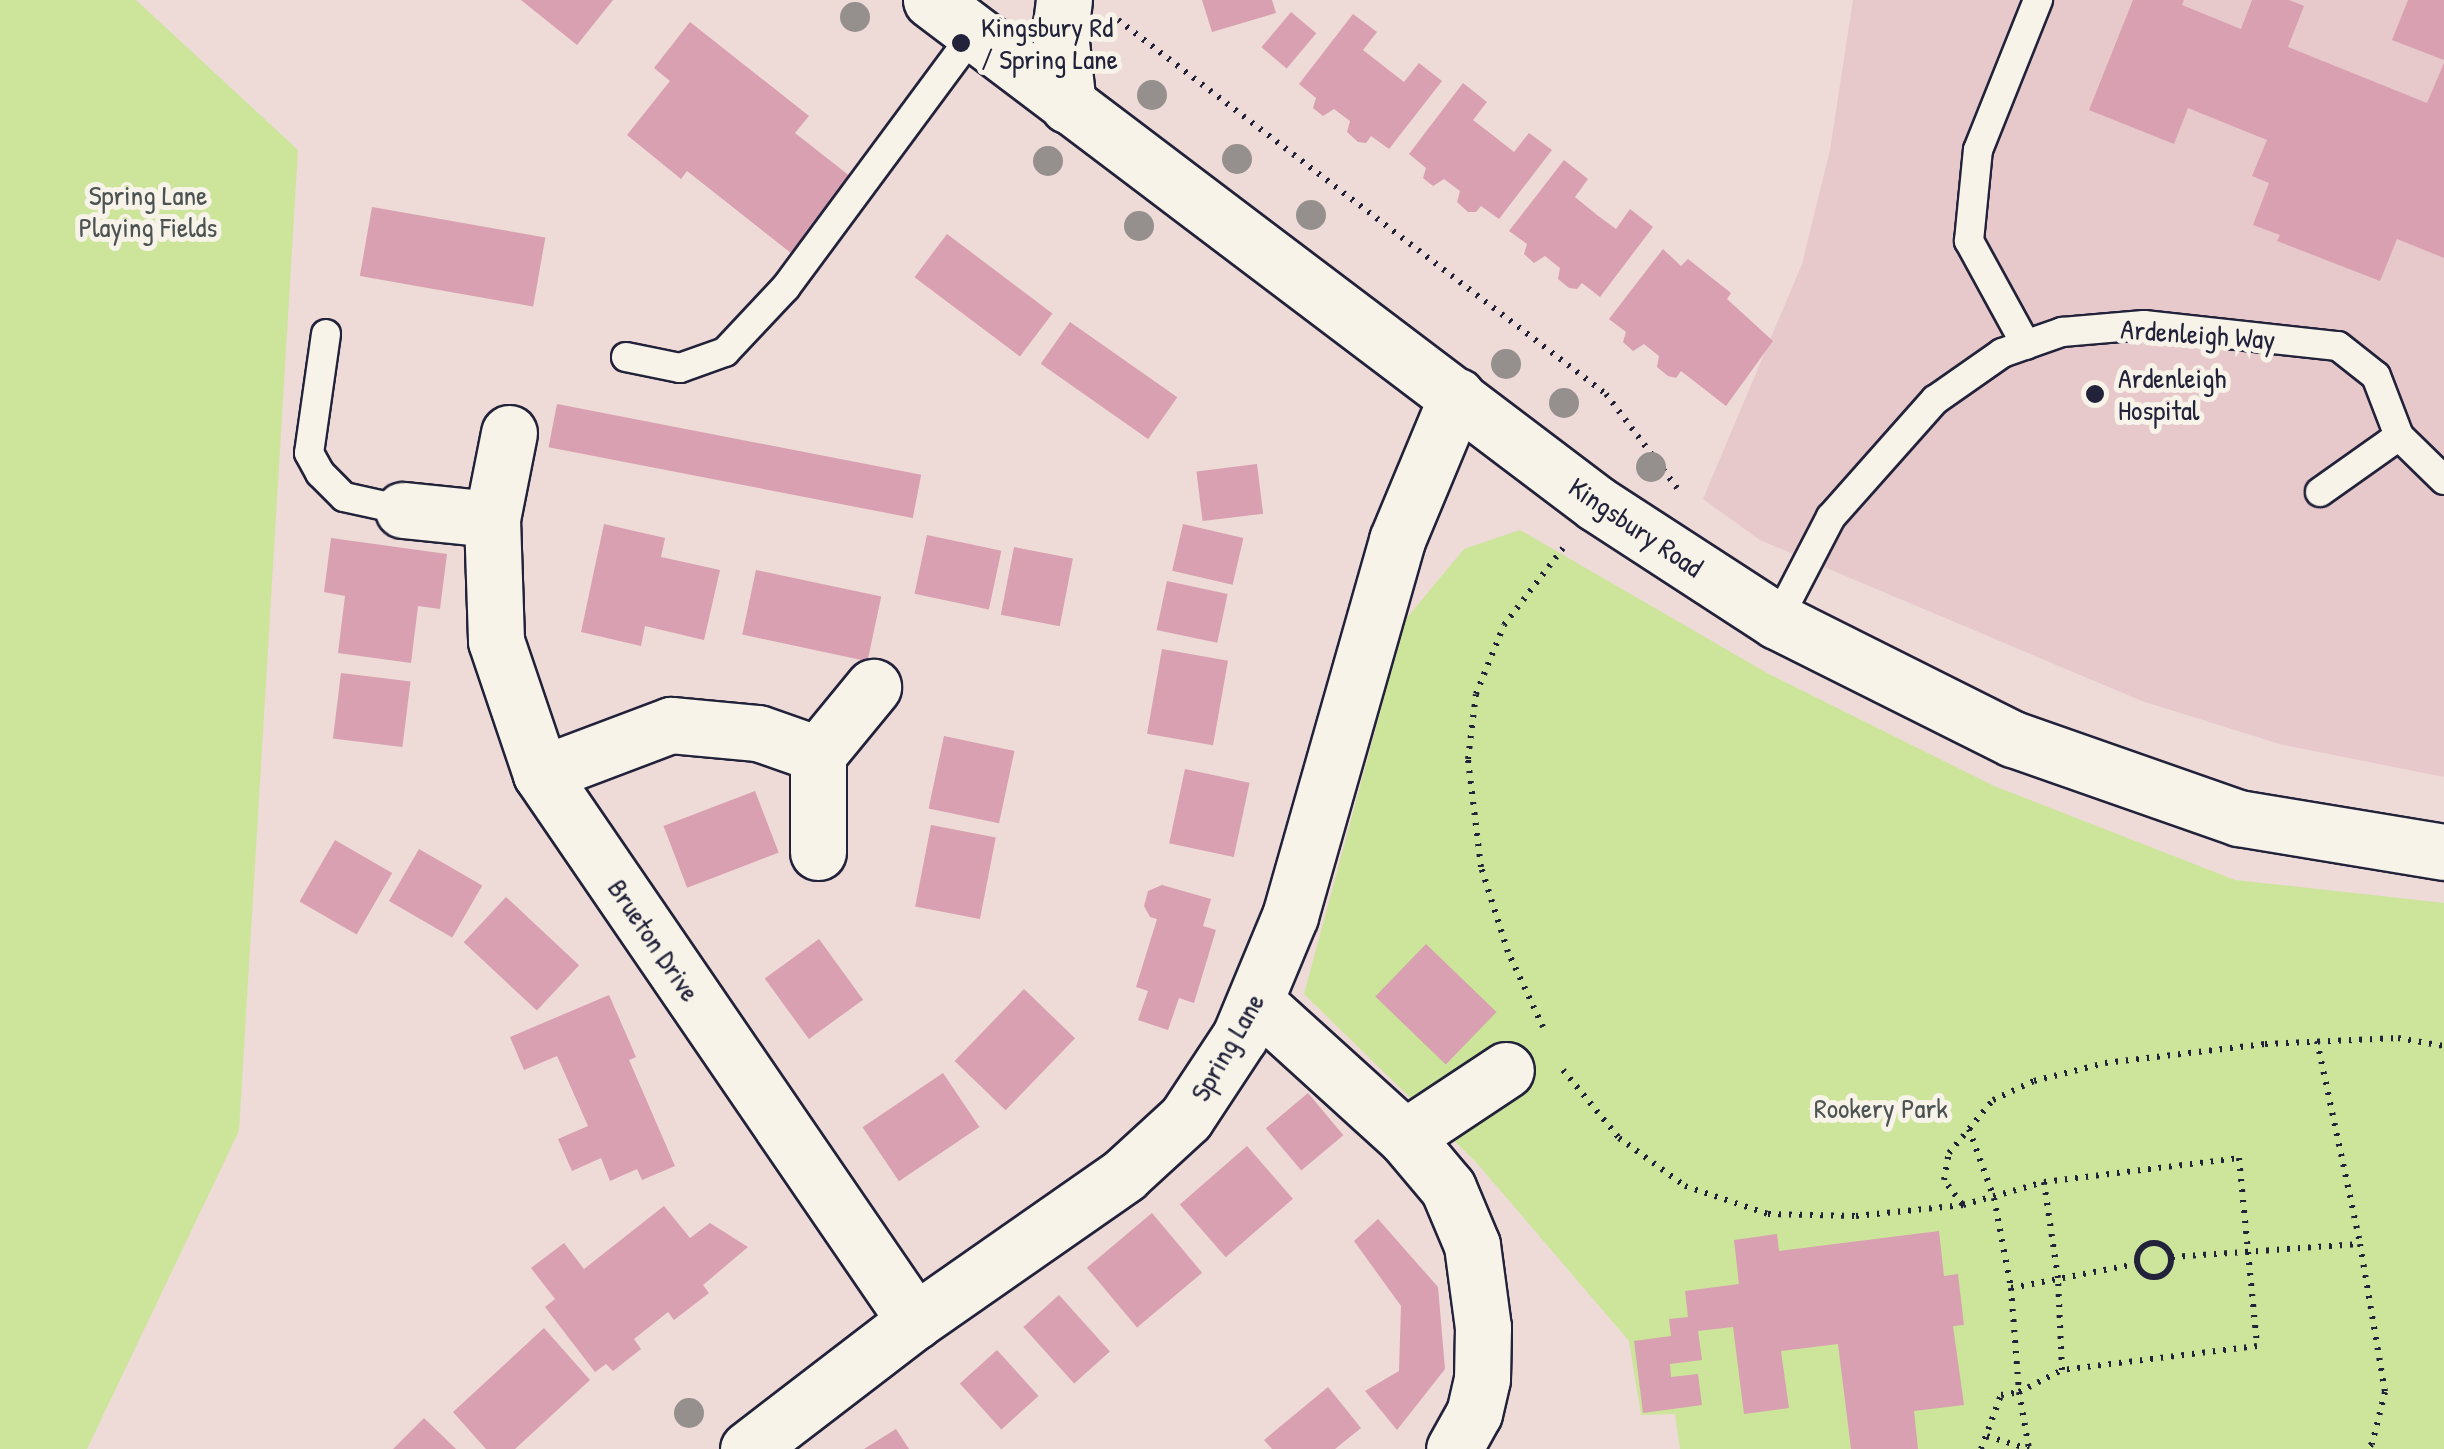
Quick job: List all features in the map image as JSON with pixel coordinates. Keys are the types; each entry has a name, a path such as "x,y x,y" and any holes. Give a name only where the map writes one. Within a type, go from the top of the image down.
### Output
{"street":[{"name":"Kingsbury Road","path":"931,0 1597,504 1777,622 2013,738 2238,818 2444,852"},
{"path":"1064,0 1060,33 1068,106"},
{"name":"Spring Lane","path":"748,1449 916,1322 1124,1174 1186,1118 1240,1036 1290,916 1397,540 1457,396"},
{"name":"Brueton Drive","path":"509,433 492,519 496,641 541,774 916,1322"},
{"path":"403,510 492,519"},
{"path":"818,852 818,754 873,687"},
{"path":"541,774 671,725 758,733 818,754"},
{"path":"1256,1002 1405,1137 1448,1188 1472,1245 1480,1282 1482,1380 1474,1414 1454,1449"},
{"path":"1405,1137 1536,1054"}],"lane":[{"path":"2026,344 1969,241 1978,150 2038,0"},
{"path":"626,357 680,368 725,352 786,288 974,33"},
{"name":"Ardenleigh Way","path":"1777,622 1830,517 1922,414 2002,353 2062,332 2144,325 2338,346 2376,376 2399,436 2444,480"},
{"path":"326,334 309,453 320,472 344,497 403,510"},
{"path":"2320,492 2399,436"}],"path":[{"path":"1116,18 1606,394 1686,500"},
{"path":"1597,504 1504,625 1476,694 1468,759 1481,867 1536,1054 1564,1072 1619,1138 1685,1186 1768,1214 1856,1216 1963,1204 2044,1182 2239,1158 2257,1346 2062,1370 2019,1392 2001,1395 1981,1449"},
{"path":"1963,1204 1944,1180 1949,1154 1993,1100 2034,1081 2106,1063 2318,1041 2398,1038 2444,1046"},
{"path":"2318,1041 2360,1244 2385,1392 2372,1444 2366,1449"},
{"path":"1968,1128 1994,1198 2011,1288 2019,1392 2029,1449 1987,1436"},
{"path":"2044,1182 2058,1278 2062,1370"},
{"path":"2136,1264 2142,1246 2152,1242 2164,1245 2172,1257"},
{"path":"2172,1257 2360,1244"},
{"path":"2136,1264 2153,1279 2164,1276 2172,1257"},
{"path":"2011,1288 2136,1264"}],"shaded area":[{"name":"Ardenleigh Hospital","path":"1853,0 2444,0 2444,777 2283,745 2142,701 1760,540 1703,499 1802,264 1830,150"}],"green space":[{"name":"Spring Lane Playing Fields","path":"0,0 136,0 298,150 239,1131 87,1449 0,1449"},
{"name":"Rookery Park","path":"1520,530 1767,673 1994,786 2235,880 2444,903 2444,1449 1680,1449 1675,1414 1641,1415 1629,1341 1475,1161 1304,994 1405,620 1464,549"}],"building":[{"path":"521,0 613,0 577,45"},
{"path":"1202,0 1272,0 1276,13 1212,32"},
{"path":"2133,0 2184,0 2182,5 2241,29 2252,0 2289,0 2304,6 2288,47 2427,103 2444,63 2444,258 2397,239 2380,281 2277,241 2280,235 2253,225 2269,183 2252,176 2267,140 2188,108 2174,144 2089,110"},
{"path":"2408,0 2444,0 2444,60 2392,40"},
{"path":"1291,12 1316,33 1287,68 1261,47"},
{"path":"1353,14 1377,32 1363,50 1404,82 1419,63 1442,81 1389,149 1371,136 1366,143 1358,142 1347,132 1350,121 1334,109 1323,116 1313,108 1316,98 1299,84"},
{"path":"690,22 809,116 795,133 851,177 791,253 687,171 681,179 627,135 670,81 654,68"},
{"path":"1463,83 1487,102 1473,120 1514,152 1529,133 1552,150 1499,219 1481,206 1476,212 1468,212 1457,202 1460,191 1444,179 1433,186 1423,178 1426,168 1409,154"},
{"path":"1564,160 1588,179 1575,197 1597,215 1616,229 1630,209 1653,227 1600,297 1582,283 1577,289 1569,288 1558,279 1560,268 1545,256 1534,263 1524,254 1527,244 1509,231"},
{"path":"372,207 545,238 533,306 360,276"},
{"path":"947,234 1052,313 1020,357 915,277"},
{"path":"1663,249 1681,266 1688,259 1731,293 1727,299 1773,341 1726,406 1681,371 1676,378 1668,376 1657,367 1659,356 1644,344 1633,351 1623,342 1626,332 1609,319"},
{"path":"1070,322 1177,397 1148,439 1041,364"},
{"path":"557,404 921,475 913,518 549,447"},
{"path":"1257,464 1263,514 1203,521 1196,471"},
{"path":"604,524 665,538 661,557 720,570 704,640 645,626 641,646 581,632"},
{"path":"1183,524 1243,538 1233,585 1172,571"},
{"path":"927,535 1001,551 989,609 915,594"},
{"path":"331,538 447,554 440,609 418,606 411,663 338,653 345,596 324,592"},
{"path":"1014,547 1073,558 1060,626 1001,615"},
{"path":"756,570 881,597 867,661 742,635"},
{"path":"1167,581 1228,594 1217,643 1157,630"},
{"path":"1162,649 1228,661 1213,745 1147,734"},
{"path":"341,673 410,682 402,747 333,739"},
{"path":"944,736 1014,751 999,823 929,808"},
{"path":"1185,769 1250,783 1234,857 1169,843"},
{"path":"755,791 779,853 687,888 664,826"},
{"path":"931,825 996,838 980,919 915,906"},
{"path":"335,840 392,873 357,934 300,901"},
{"path":"419,849 482,886 452,937 389,901"},
{"path":"1162,885 1211,899 1203,926 1216,930 1194,1003 1179,998 1168,1030 1138,1020 1148,991 1136,987 1157,919 1150,917 1144,906 1148,891"},
{"path":"506,897 579,965 537,1011 464,942"},
{"path":"819,939 863,1000 809,1039 765,978"},
{"path":"1426,944 1496,1012 1446,1065 1375,997"},
{"path":"1024,989 1075,1038 1006,1110 955,1061"},
{"path":"609,995 636,1057 629,1060 675,1166 642,1180 637,1169 610,1181 601,1158 572,1171 558,1139 588,1126 557,1056 524,1070 510,1037"},
{"path":"943,1073 979,1127 899,1181 863,1127"},
{"path":"1308,1093 1343,1135 1301,1170 1266,1128"},
{"path":"1247,1146 1293,1199 1226,1257 1180,1204"},
{"path":"664,1206 690,1238 710,1223 748,1247 703,1285 709,1293 674,1320 668,1312 634,1339 641,1349 613,1371 606,1364 595,1372 545,1307 555,1299 531,1268 564,1243 584,1269"},
{"path":"1152,1213 1202,1273 1137,1327 1087,1268"},
{"path":"1378,1219 1438,1287 1445,1369 1397,1430 1365,1391 1399,1371 1401,1306 1354,1241"},
{"path":"1939,1231 1944,1276 1958,1274 1964,1325 1953,1326 1964,1405 1914,1411 1918,1449 1851,1449 1838,1344 1781,1351 1789,1408 1744,1414 1733,1327 1698,1331 1702,1360 1670,1364 1671,1377 1698,1374 1702,1405 1643,1413 1634,1341 1671,1336 1669,1319 1688,1317 1685,1291 1739,1284 1734,1240 1777,1234 1779,1251"},
{"path":"1059,1295 1110,1351 1074,1384 1023,1327"},
{"path":"544,1328 590,1380 515,1449 486,1449 453,1412"},
{"path":"997,1350 1038,1396 1001,1430 960,1383"},
{"path":"1328,1387 1361,1428 1335,1449 1272,1449 1264,1440"},
{"path":"424,1418 456,1449 393,1449"},
{"path":"896,1429 909,1449 864,1449"}],"place":[{"name":"Kingsbury Rd / Spring Lane","path":"961,43"},
{"name":"Ardenleigh Hospital","path":"2095,394"}]}
